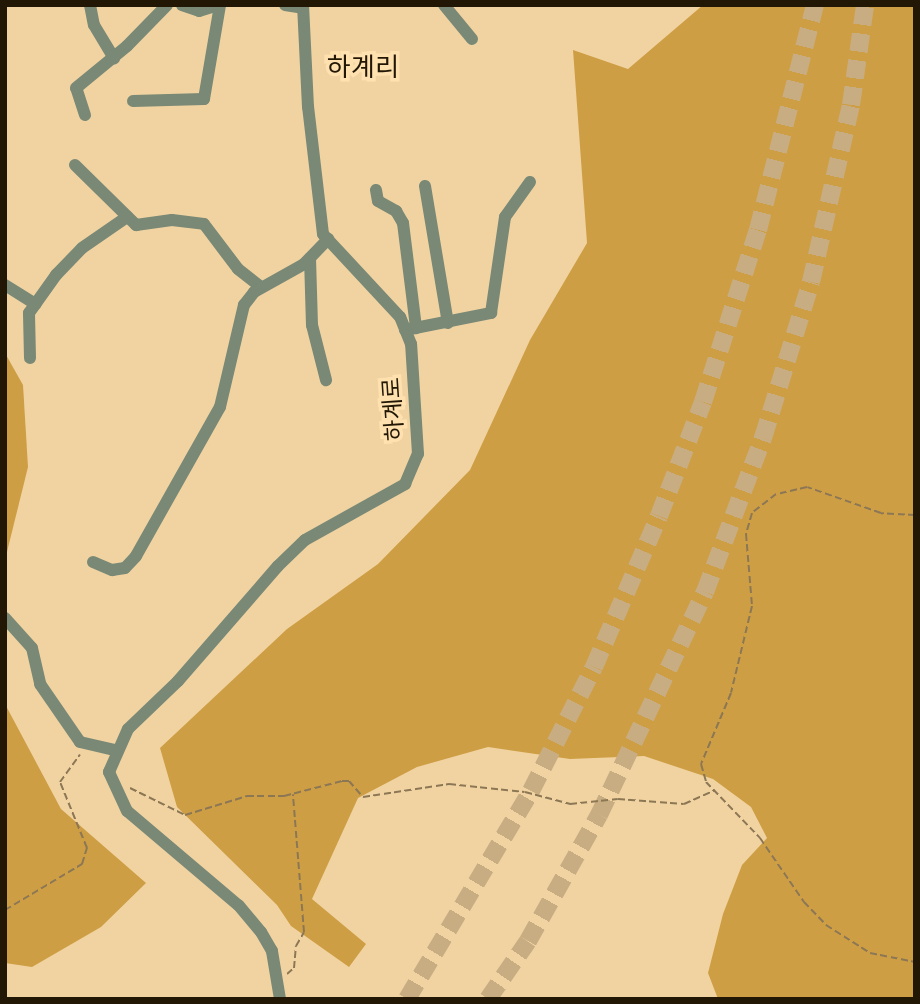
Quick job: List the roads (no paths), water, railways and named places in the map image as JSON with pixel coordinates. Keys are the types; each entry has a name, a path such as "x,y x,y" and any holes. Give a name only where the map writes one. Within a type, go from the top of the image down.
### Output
{"street":[{"path":"90,5 94,25 114,58"},
{"path":"85,115 76,88 114,58 167,5"},
{"path":"132,101 204,99 220,5 198,11 182,5"},
{"path":"285,5 303,7"},
{"path":"444,5 472,39"},
{"name":"하계로","path":"115,750 128,729 178,681 305,540 405,484 418,454 411,329 323,234 308,107 303,7"},
{"path":"75,165 136,225 172,220 204,224 238,269 261,288"},
{"path":"376,190 378,201 396,211 403,223 411,329 491,313 505,217 530,182"},
{"path":"425,186 448,323"},
{"path":"30,358 29,313 82,248 127,217"},
{"path":"93,562 112,570 125,568 135,556 220,407 244,305 261,288 310,258 328,239"},
{"path":"310,258 312,326 326,380"},
{"path":"5,285 36,304"},
{"path":"5,618 32,648 48,699 80,742 115,750 109,772 127,811 238,905 272,951 281,999"}],"tunnel":[{"path":"407,999 531,791 594,667 659,516 703,402 758,230 815,5"},
{"path":"488,999 528,941 599,815 705,592 763,438 811,282 851,105 865,5"}],"district":[{"name":"하계리","path":"363,68"}]}
